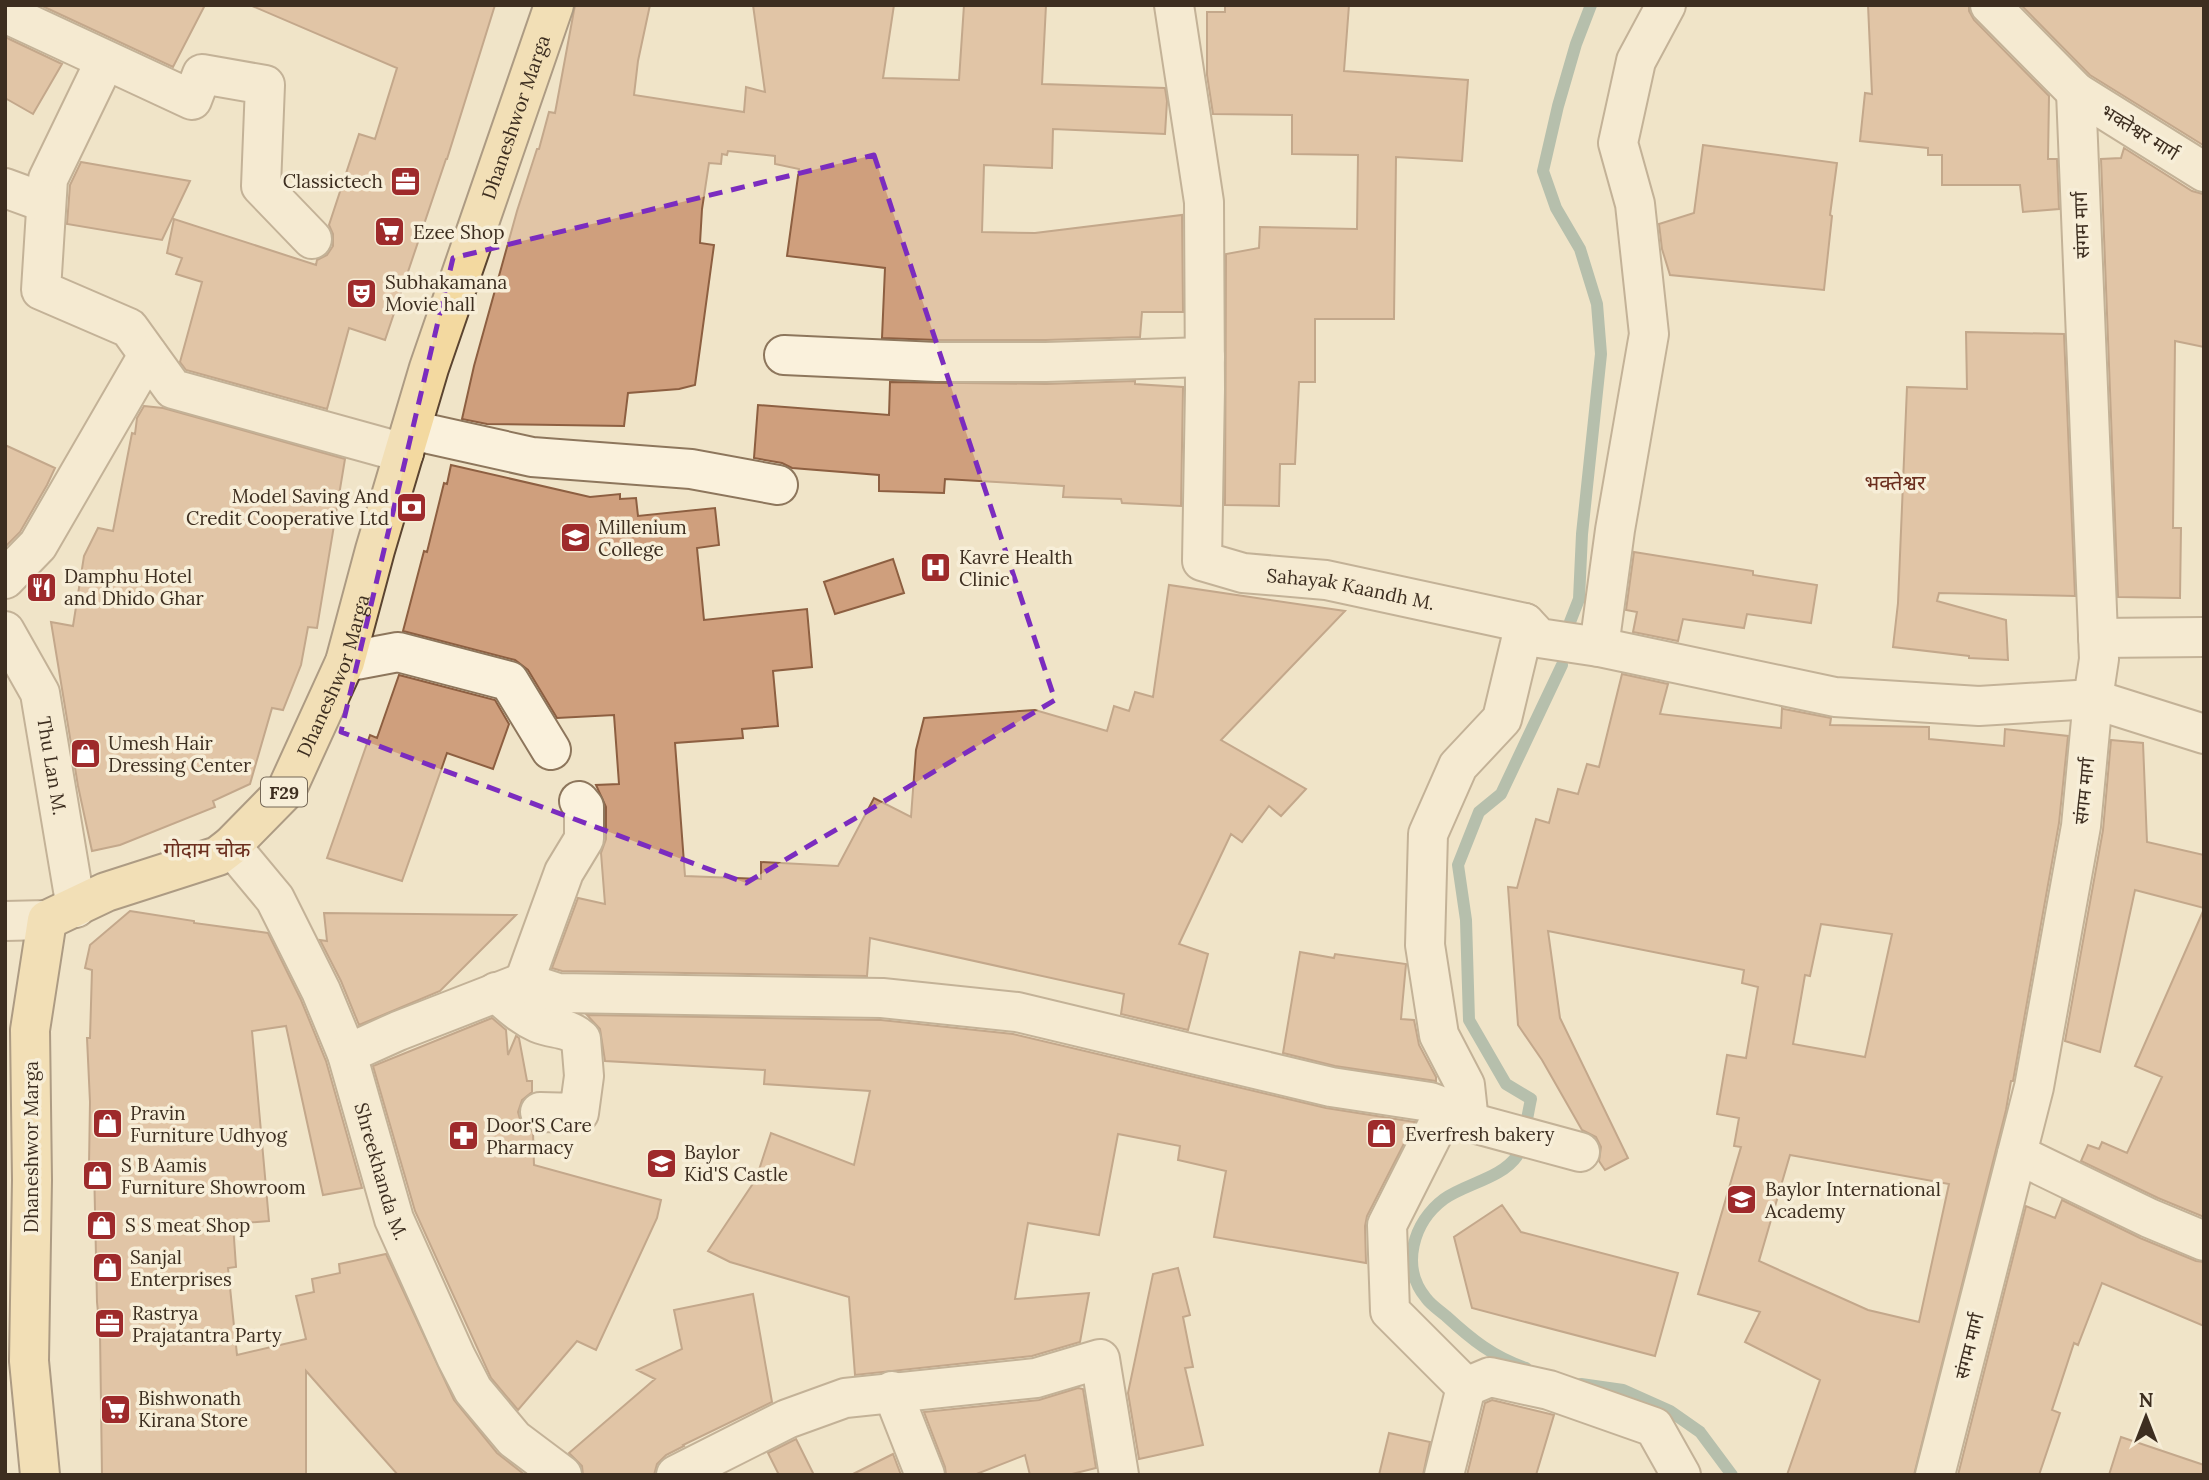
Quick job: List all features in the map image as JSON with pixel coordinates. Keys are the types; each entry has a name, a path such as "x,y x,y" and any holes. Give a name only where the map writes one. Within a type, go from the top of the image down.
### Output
{"main road":[{"name":"Dhaneshwor Marga","path":"40,1475 17,1360 32,1180 30,1030 62,914 106,892 218,856 286,789 345,663 375,550 429,369 554,5"}],"street":[{"name":"Sahayak Kaandh M.","path":"1174,5 1204,202 1202,561 1243,573 1326,580 1525,623"},
{"path":"1599,647 1615,530 1649,334 1635,204 1618,143 1636,61 1666,5"},
{"name":"भक्तेश्वर मार्ग","path":"1990,5 2076,92 2204,172"},
{"path":"5,13 192,100 201,74 265,85 261,186 312,239"},
{"path":"105,61 48,179 41,290 129,328 173,389 407,442 532,457 691,469 778,485"},
{"name":"संगम मार्ग","path":"1935,1475 2034,1087 2081,825 2099,659 2076,92"},
{"path":"5,188 46,203"},
{"path":"5,579 38,545 148,355"},
{"path":"784,355 937,362 1205,357"},
{"path":"1525,623 1539,638 1599,647 1835,697 1979,706 2093,699 2204,734"},
{"path":"1466,1387 1390,1311 1387,1225 1457,1115 1465,1085 1440,1035 1425,945 1428,834 1458,766 1502,719 1525,623"},
{"name":"Thu Lan M.","path":"5,631 40,693 62,914"},
{"path":"2098,638 2204,637"},
{"path":"345,663 398,652 509,681 551,750"},
{"path":"540,1112 579,1113 584,1076 581,1040 572,1032 540,1024 522,1014 510,987 564,872 584,839 584,807 579,801"},
{"name":"Shreekhanda M.","path":"231,846 275,899 321,991 347,1054 394,1219 473,1390 514,1439 562,1475"},
{"path":"5,921 62,914"},
{"path":"347,1054 510,987 558,993 882,998 1017,1012 1331,1087 1430,1102 1457,1115 1580,1152"},
{"path":"2017,1154 2149,1218 2204,1241"},
{"path":"676,1475 787,1419 845,1398 1035,1378 1100,1359 1119,1475"},
{"path":"1466,1387 1490,1377 1549,1390 1654,1427 1681,1475"},
{"path":"1444,1475 1466,1387"},
{"path":"892,1391 925,1475"}],"highlighted area":[{"path":"874,155 1055,700 746,883 341,732 453,258"}],"building":[{"path":"40,5 205,5 173,67"},
{"path":"250,5 495,5 447,159 385,340 349,328 327,409 186,370 180,362 202,282 176,274 182,258 167,253 174,219 316,265 317,260 327,255 333,246 333,234 329,225 359,134 375,139 397,68"},
{"path":"575,5 650,5 634,95 744,112 746,87 765,92 753,5 894,5 883,78 959,80 964,5 1046,5 1042,84 1165,88 1165,134 1053,129 1052,168 984,165 982,232 1035,233 1182,215 1183,312 1142,312 1140,337 1046,340 882,338 885,268 787,256 799,169 775,164 775,156 728,151 727,155 722,154 721,164 709,163 702,209 700,243 714,245 695,385 628,393 624,426 487,424 462,419 517,211 549,112 555,113"},
{"path":"1225,5 1349,5 1344,71 1468,80 1462,161 1396,157 1394,319 1315,319 1315,382 1299,382 1295,464 1280,464 1279,506 1225,505 1226,254 1259,248 1260,227 1357,229 1358,155 1292,154 1292,115 1213,114 1207,75 1207,12 1225,12"},
{"path":"1868,5 1969,5 1974,20 2049,96 2048,159 2057,159 2059,209 2023,212 2020,185 1942,185 1942,155 1928,155 1928,148 1860,141 1865,93 1872,94"},
{"path":"2021,5 2204,5 2203,145 2090,75"},
{"path":"5,37 62,64 33,114 5,98"},
{"path":"1703,145 1837,163 1824,290 1670,275 1662,249 1659,224 1694,213"},
{"path":"2124,148 2192,191 2203,194 2204,347 2175,341 2173,528 2181,528 2180,598 2118,597 2101,159 2121,158"},
{"path":"81,162 190,181 162,240 67,224 70,185"},
{"path":"1966,332 2064,334 2075,596 1939,593 1937,601 2006,620 2008,660 1969,658 1893,647 1898,603 1907,387 1967,389"},
{"path":"1135,381 1135,384 1183,387 1181,506 1122,503 1121,499 1063,497 1064,486 945,479 944,493 879,491 879,475 792,468 782,463 754,458 758,405 889,415 890,382 1046,384"},
{"path":"144,406 163,408 345,459 317,628 308,627 301,665 283,710 272,708 250,784 213,801 215,807 120,845 92,851 78,786 51,622 73,626 84,556 98,528 113,531 132,433 135,434 137,418"},
{"path":"5,445 55,468 20,532 5,547"},
{"path":"451,465 590,497 620,494 620,499 636,498 638,516 715,508 719,545 697,548 704,620 807,609 812,667 773,671 778,726 742,729 743,738 675,743 685,876 761,879 761,862 838,866 874,798 911,817 916,750 924,718 1035,710 1107,731 1114,706 1129,711 1135,692 1153,697 1169,585 1345,611 1221,740 1306,789 1281,816 1269,806 1242,842 1231,834 1179,944 1208,954 1188,1030 1121,1014 1124,994 870,938 867,976 562,971 552,968 578,898 605,904 601,853 606,839 606,807 596,785 619,784 614,715 557,718 528,670 515,660 403,631"},
{"path":"1634,552 1753,571 1753,575 1817,585 1811,623 1747,614 1744,628 1683,619 1678,641 1633,632 1637,612 1626,610"},
{"path":"893,559 904,593 835,614 824,582"},
{"path":"1622,674 1668,684 1660,714 1781,728 1782,708 1831,718 1830,725 1929,727 1929,739 2004,746 2005,729 2068,736 2059,823 2013,1081 1914,1475 1787,1475 1820,1380 1745,1342 1760,1312 1698,1294 1741,1147 1734,1146 1739,1118 1717,1114 1727,1055 1746,1058 1758,987 1742,983 1744,970 1548,931 1560,1018 1628,1158 1605,1170 1599,1161 1601,1147 1596,1137 1582,1130 1542,1060 1518,1025 1508,887 1517,888 1536,819 1549,823 1558,789 1578,794 1587,764 1599,767","holes":["1821,924 1892,934 1865,1057 1793,1044 1805,975 1810,976","1790,1155 1949,1184 1919,1322 1868,1310 1759,1261"]},
{"path":"399,675 495,700 509,724 493,769 447,753 402,881 327,858 370,735 377,738"},
{"path":"2111,740 2143,743 2147,842 2204,855 2204,908 2135,890 2100,1052 2065,1041 2103,830"},
{"path":"2204,909 2204,1217 2081,1161 2088,1145 2099,1149 2102,1142 2127,1153 2162,1077 2135,1066"},
{"path":"130,911 268,933 301,1000 326,1061 362,1188 323,1195 286,1026 252,1031 269,1221 233,1224 236,1267 228,1268 237,1355 306,1339 296,1296 314,1292 312,1279 340,1273 339,1264 386,1254 454,1400 497,1453 525,1475 398,1475 306,1371 306,1475 102,1475 94,1165 89,1166 87,1038 90,1038 92,970 85,968 90,945"},
{"path":"324,913 516,915 440,991 359,1025 320,940 327,941"},
{"path":"1300,952 1334,958 1335,954 1406,964 1401,1019 1414,1020 1419,1045 1436,1081 1335,1066 1283,1053"},
{"path":"587,1015 881,1020 1013,1034 1326,1108 1415,1122 1367,1216 1366,1263 1214,1237 1226,1171 1178,1160 1180,1146 1118,1134 1099,1235 1028,1223 1015,1299 1089,1293 1080,1342 1032,1356 855,1375 849,1297 730,1262 708,1251 756,1179 771,1133 854,1165 870,1091 764,1084 765,1070 605,1061 600,1029"},
{"path":"492,1018 506,1030 508,1055 516,1036 519,1038 527,1081 532,1081 532,1092 522,1100 518,1112 521,1123 533,1132 534,1165 661,1200 657,1218 596,1350 577,1341 518,1410 491,1378 415,1211 373,1066"},
{"path":"2062,1200 2140,1238 2204,1262 2204,1326 2102,1283 2078,1345 2074,1343 2052,1410 2060,1413 2039,1475 1958,1475 2026,1206 2055,1218"},
{"path":"1502,1205 1521,1232 1678,1273 1655,1356 1472,1308 1454,1237"},
{"path":"1178,1268 1190,1315 1183,1317 1193,1367 1185,1368 1203,1445 1139,1459 1128,1393 1153,1274"},
{"path":"753,1294 772,1402 666,1455 657,1464 654,1475 583,1475 582,1466 569,1453 655,1379 637,1370 682,1349 674,1310"},
{"path":"1078,1388 1083,1389 1096,1468 1068,1475 1030,1475 1025,1455 974,1475 946,1475 924,1412 1039,1400"},
{"path":"1492,1400 1554,1415 1536,1475 1467,1475 1485,1403"},
{"path":"1389,1433 1430,1442 1423,1475 1379,1475"},
{"path":"2121,1437 2204,1465 2204,1475 2109,1475"},
{"path":"796,1439 814,1475 779,1475 768,1453"},
{"path":"893,1454 901,1475 851,1475"}],"waterway":[{"path":"1570,622 1579,599 1582,534 1601,354 1597,304 1580,249 1556,208 1543,171 1558,106 1576,44 1591,5"},
{"path":"1526,1368 1483,1346 1430,1303 1418,1286 1412,1259 1418,1232 1433,1209 1444,1199 1510,1164 1517,1156 1523,1137 1531,1099 1506,1084 1469,1020 1466,920 1458,865 1479,812 1501,794 1562,665"},
{"path":"1581,1384 1623,1390 1670,1411 1700,1432 1732,1475"}],"place":[{"name":"Classictech","path":"406,181"},
{"name":"Ezee Shop","path":"390,232"},
{"name":"Subhakamana Movie hall","path":"362,293"},
{"name":"Model Saving And Credit Cooperative Ltd","path":"412,507"},
{"name":"Millenium College","path":"575,538"},
{"name":"Kavre Health Clinic","path":"936,568"},
{"name":"Damphu Hotel and Dhido Ghar","path":"41,587"},
{"name":"Umesh Hair Dressing Center","path":"85,754"},
{"name":"Pravin Furniture Udhyog","path":"107,1124"},
{"name":"Everfresh bakery","path":"1382,1134"},
{"name":"Door'S Care Pharmacy","path":"463,1136"},
{"name":"Baylor Kid'S Castle","path":"661,1163"},
{"name":"S B Aamis Furniture Showroom","path":"98,1176"},
{"name":"Baylor International Academy","path":"1742,1200"},
{"name":"S S meat Shop","path":"102,1225"},
{"name":"Sanjal Enterprises","path":"107,1268"},
{"name":"Rastrya Prajatantra Party","path":"109,1324"},
{"name":"Bishwonath Kirana Store","path":"115,1409"}],"district":[{"name":"भक्तेश्वर","path":"1895,482"},
{"name":"गाेदाम चाेक","path":"207,849"}]}
